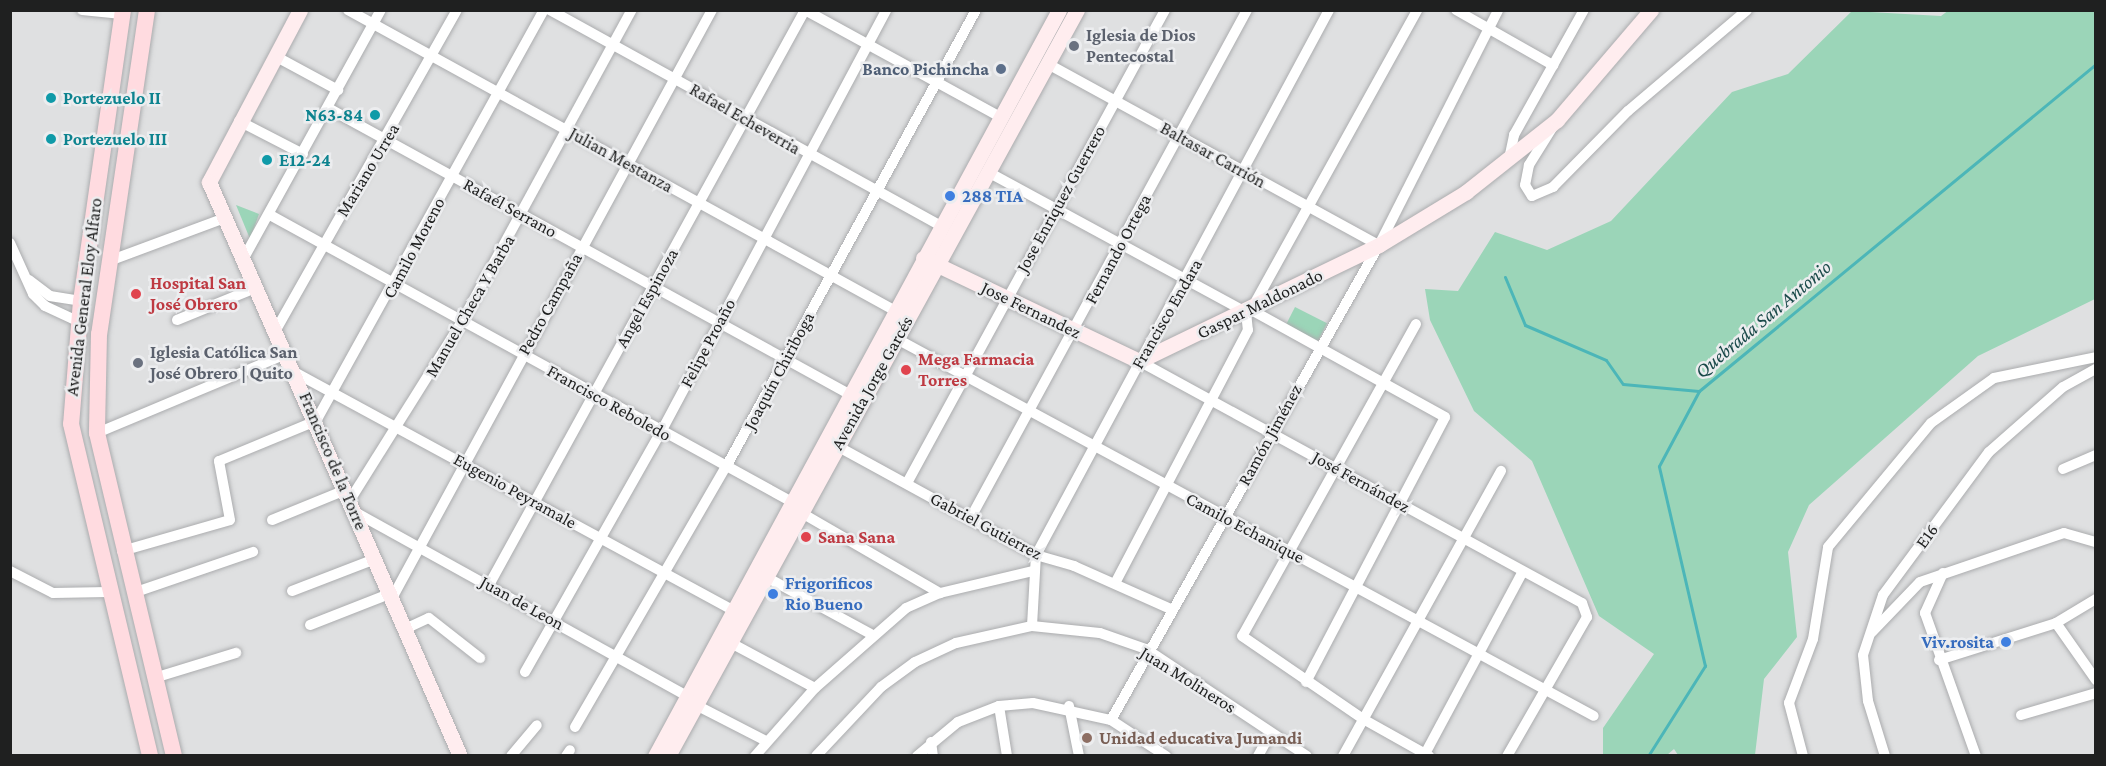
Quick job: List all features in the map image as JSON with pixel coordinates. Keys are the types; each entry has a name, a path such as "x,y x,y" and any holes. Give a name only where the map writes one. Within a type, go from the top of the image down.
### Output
{"main road":[{"name":"Avenida General Eloy Alfaro","path":"147,10 109,261 96,376 97,432 122,550 174,756"},
{"name":"Avenida General Eloy Alfaro","path":"122,12 81,302 70,424 108,592 150,756"}],"street":[{"path":"82,10 122,12"},
{"name":"Francisco de la Torre","path":"300,10 209,176 288,353 390,597 460,756"},
{"name":"Julian Mestanza","path":"348,10 894,310"},
{"path":"245,256 270,215 381,10"},
{"name":"Mariano Urrea","path":"277,328 323,246 387,141 457,10"},
{"name":"Camilo Moreno","path":"316,421 394,284 543,10"},
{"name":"Rafael Echeverria","path":"550,10 810,156 941,225"},
{"name":"Manuel Checa Y Barba","path":"350,501 399,428 461,323 632,10"},
{"name":"Pedro Campaña","path":"390,597 712,10"},
{"path":"805,10 1002,118"},
{"name":"Angel Espinoza","path":"489,585 805,10"},
{"name":"Felipe Proaño","path":"525,672 599,537 661,432 886,10"},
{"name":"Joaquín Chiriboga","path":"574,727 619,657 726,467 976,10"},
{"name":"Avenida Jorge Garcés","path":"668,756 733,610 796,507 837,446 897,339 930,261 941,225 1002,118 1059,10"},
{"name":"Avenida Jorge Garcés","path":"655,756 731,644 766,577 849,394 894,310 930,261 988,172 1077,10"},
{"name":"Jose Enriquez Guerrero","path":"907,483 1165,10"},
{"name":"Fernando Ortega","path":"970,519 1075,332 1118,243 1180,136 1246,10"},
{"name":"Francisco Endara","path":"1032,626 1033,571 1036,555 1095,448 1139,361 1187,280 1329,10"},
{"path":"1115,583 1208,398 1248,330 1249,311 1417,10"},
{"path":"1456,10 1553,65"},
{"name":"Ramón Jiménez","path":"1111,720 1146,649 1173,610 1318,349 1379,245 1498,10"},
{"path":"1508,161 1514,135 1584,10"},
{"name":"Gaspar Maldonado","path":"1139,361 1249,311 1379,245 1508,161 1557,120 1651,10"},
{"path":"1557,120 1529,165 1526,184 1532,196 1552,187 1628,111 1747,10"},
{"path":"275,56 338,90"},
{"name":"Baltasar Carrión","path":"1048,64 1379,245"},
{"name":"Rafaél Serrano","path":"328,108 849,394"},
{"path":"239,121 303,154"},
{"path":"988,172 1445,417 1398,502 1359,589 1306,682"},
{"name":"Francisco Reboledo","path":"270,215 461,323 726,467 940,593"},
{"path":"109,261 227,218"},
{"path":"10,243 27,278 45,306 79,322"},
{"name":"Jose Fernandez","path":"930,261 1139,361"},
{"path":"27,278 50,296 81,302"},
{"path":"177,320 258,287"},
{"path":"1416,324 1338,469 1242,636 1363,719 1428,754 1523,571"},
{"name":"Camilo Echanique","path":"897,339 1030,413 1546,688 1594,716"},
{"path":"97,432 288,353"},
{"path":"1803,756 1789,703 1813,639 1828,547 1931,423 1994,378 2096,357"},
{"name":"José Fernández","path":"1139,361 1582,603 1587,617 1546,688"},
{"name":"E16","path":"1885,756 1868,701 1863,655 1883,596 1989,452 2063,387 2096,369"},
{"name":"Eugenio Peyramale","path":"296,373 733,610"},
{"path":"122,550 230,520 219,461 316,421"},
{"name":"Gabriel Gutierrez","path":"837,446 1036,555 1115,583 1173,610"},
{"path":"2062,469 2096,455"},
{"path":"1343,756 1416,620 1501,471"},
{"path":"272,520 350,501"},
{"name":"Juan de Leon","path":"350,501 417,545 766,741"},
{"path":"1869,635 1920,582 2064,533 2095,542"},
{"path":"133,594 253,552"},
{"path":"292,591 375,560"},
{"path":"10,571 53,593 108,592"},
{"path":"755,756 815,688 871,634 906,608 940,593 1033,571"},
{"path":"1943,573 1925,613 1939,660 1976,756"},
{"path":"766,577 871,634"},
{"path":"310,625 390,597"},
{"path":"1939,660 2056,623 2096,598"},
{"path":"405,630 429,618 480,658"},
{"path":"2056,623 2096,680"},
{"name":"Juan Molineros","path":"816,756 881,687 915,662 956,643 1032,626 1100,633 1146,649 1307,756"},
{"path":"731,644 815,688"},
{"path":"154,678 236,654"},
{"path":"1507,756 1546,688"},
{"path":"2021,715 2096,693"},
{"path":"917,756 931,742 958,722 999,706 1069,706 1111,720 1166,756"},
{"path":"999,706 1007,756"},
{"path":"1069,706 1078,756"},
{"path":"511,756 537,724"},
{"path":"1258,756 1271,733"},
{"path":"931,742 933,756"}],"green space":[{"path":"1949,10 2095,11 2095,299 1978,356 1809,505 1788,552 1797,637 1764,679 1755,755 1678,755 1674,749 1667,755 1603,755 1603,728 1654,654 1599,616 1532,461 1474,411 1430,320 1425,289 1458,291 1495,232 1547,250 1611,221 1732,92 1788,74 1852,11 1941,16"},
{"path":"236,205 259,214 250,239 248,234"},
{"path":"1295,307 1327,323 1317,344 1285,327"}],"waterway":[{"name":"Quebrada San Antonio","path":"1648,756 1705,666 1659,466 1699,391 2096,64"},
{"path":"1505,277 1525,325 1606,360 1623,384 1699,391"}],"place":[{"name":"Iglesia de Dios Pentecostal","path":"1074,46"},
{"name":"Banco Pichincha","path":"1001,69"},
{"name":"Portezuelo II","path":"51,98"},
{"name":"N63-84","path":"375,115"},
{"name":"Portezuelo III","path":"51,139"},
{"name":"E12-24","path":"267,160"},
{"name":"288 TIA","path":"950,196"},
{"name":"Hospital San José Obrero","path":"136,294"},
{"name":"Iglesia Católica San José Obrero | Quito","path":"138,363"},
{"name":"Mega Farmacia Torres","path":"906,370"},
{"name":"Sana Sana","path":"806,537"},
{"name":"Frigorificos Rio Bueno","path":"773,594"},
{"name":"Viv.rosita","path":"2006,642"},
{"name":"Unidad educativa Jumandi","path":"1087,738"}]}
